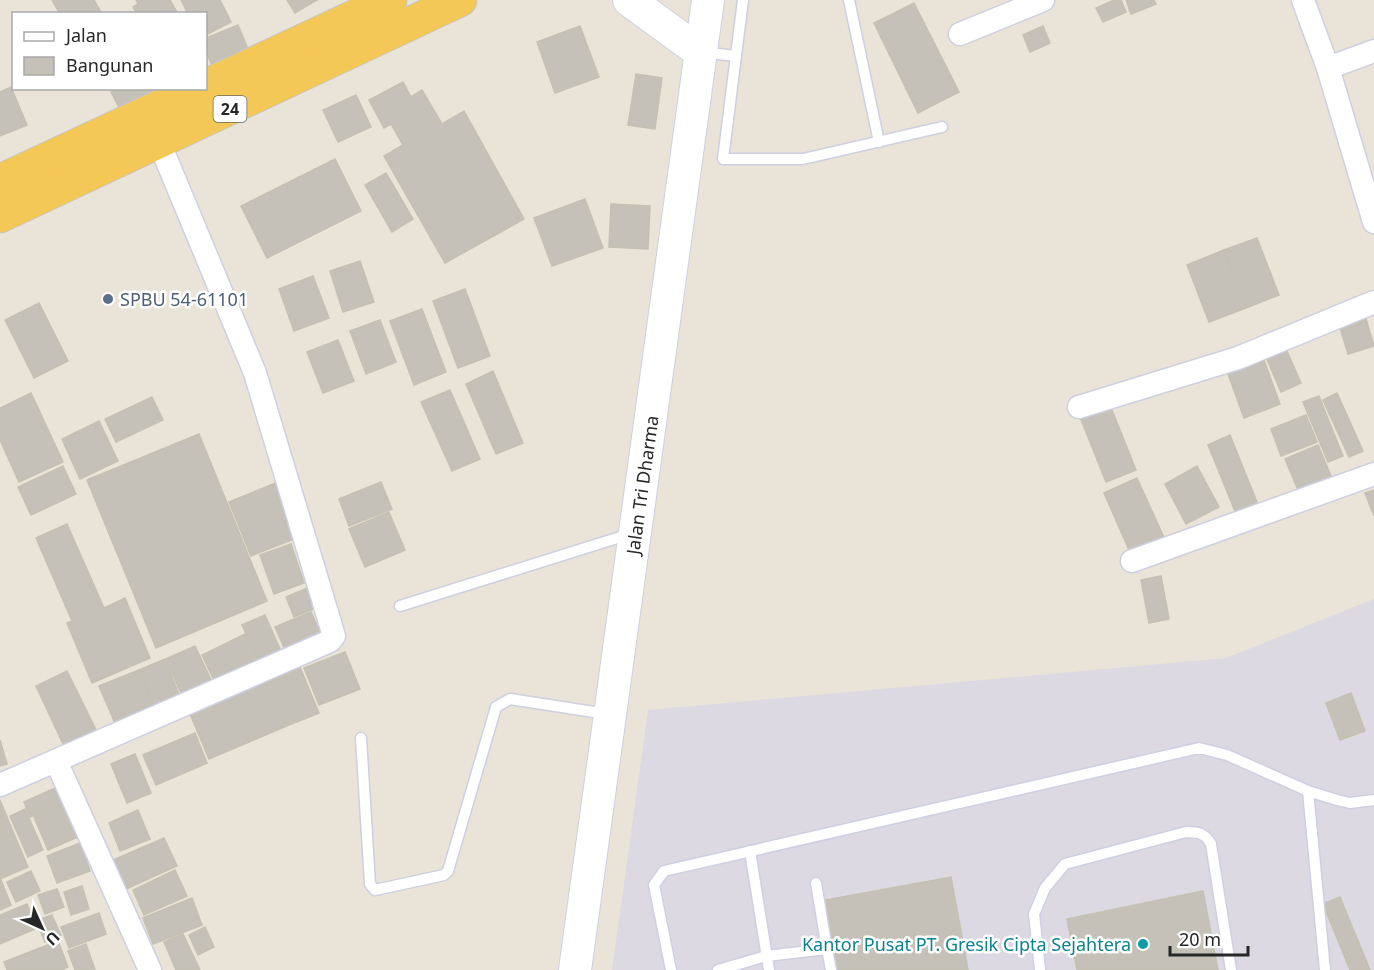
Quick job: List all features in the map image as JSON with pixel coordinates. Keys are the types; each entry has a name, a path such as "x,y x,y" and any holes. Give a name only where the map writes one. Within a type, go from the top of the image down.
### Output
{"highway":[{"name":"24","path":"0,216 460,0"},
{"name":"24","path":"207,86 373,4"},
{"name":"24","path":"0,181 196,90"}],"main road":[{"path":"629,0 700,52"},
{"name":"Jalan Tri Dharma","path":"575,970 708,0"}],"street":[{"path":"960,34 1043,0"},
{"path":"1303,0 1328,68 1374,222"},
{"path":"1328,68 1374,51"},
{"path":"0,785 330,641 334,636 255,374 159,142"},
{"path":"1079,407 1238,358 1374,302"},
{"path":"1132,561 1374,474"},
{"path":"56,761 150,970"}],"lane":[{"path":"743,0 723,159 803,159 942,127"},
{"path":"849,0 879,142"},
{"path":"700,52 735,56"},
{"path":"400,606 636,532"},
{"path":"361,738 370,884 375,890 444,875 448,871 496,707 501,702 510,699 610,715"},
{"path":"671,970 655,879 663,871 1199,748 1227,755 1308,791 1350,803 1374,800"},
{"path":"1308,791 1325,970"},
{"path":"1040,970 1034,914 1045,888 1065,864 1186,832 1199,832 1207,837 1211,844 1231,970"},
{"path":"750,850 768,970"},
{"path":"816,883 831,970"},
{"path":"718,970 766,956 827,950"}],"shaded area":[{"path":"1374,599 1374,970 612,970 648,710 1226,658"}],"building":[{"path":"52,0 94,0 101,12 59,12"},
{"path":"136,0 170,0 177,12 136,12 133,7 138,4"},
{"path":"181,0 220,0 231,22 207,34 207,12 187,12"},
{"path":"287,0 317,0 295,13"},
{"path":"1114,0 1121,0 1126,12 1103,22 1096,8"},
{"path":"1126,0 1154,0 1156,4 1131,14"},
{"path":"914,3 959,92 918,113 874,23"},
{"path":"238,25 248,49 211,64 207,53 207,38"},
{"path":"580,26 599,77 555,93 537,42"},
{"path":"1043,26 1050,43 1030,52 1023,35"},
{"path":"636,74 662,78 655,129 628,125"},
{"path":"403,82 411,97 422,90 442,124 464,111 524,219 445,263 384,156 403,145 391,124 384,128 369,100"},
{"path":"11,87 27,125 0,136 0,92"},
{"path":"114,90 160,90 162,94 123,115 111,92"},
{"path":"356,95 371,127 338,142 323,110"},
{"path":"335,159 361,211 267,258 241,206"},
{"path":"386,173 413,219 392,232 365,185"},
{"path":"585,199 603,248 552,266 534,218"},
{"path":"611,204 650,206 648,249 609,247"},
{"path":"1257,238 1279,295 1246,308 1224,250"},
{"path":"1224,250 1246,308 1209,322 1187,265"},
{"path":"360,261 374,302 343,312 330,271"},
{"path":"313,276 329,318 294,331 279,289"},
{"path":"465,289 490,356 458,368 433,301"},
{"path":"39,303 68,361 34,378 5,320"},
{"path":"422,309 446,372 414,385 390,321"},
{"path":"1363,309 1374,346 1348,354 1337,318"},
{"path":"380,320 396,362 366,374 350,331"},
{"path":"338,340 354,381 323,393 307,352"},
{"path":"1283,342 1301,383 1281,392 1263,350"},
{"path":"1261,352 1280,404 1244,418 1225,366"},
{"path":"493,371 523,443 496,454 466,384"},
{"path":"450,390 480,459 452,471 421,402"},
{"path":"31,393 63,462 19,482 0,440 0,408"},
{"path":"1337,393 1363,451 1349,457 1323,400"},
{"path":"1319,396 1343,456 1328,462 1303,402"},
{"path":"152,397 163,420 116,442 105,419"},
{"path":"1110,405 1136,470 1106,482 1080,417"},
{"path":"1306,415 1317,442 1281,456 1271,429"},
{"path":"99,421 118,461 80,479 62,439"},
{"path":"199,434 267,601 156,648 87,480"},
{"path":"1230,435 1259,507 1237,516 1208,445"},
{"path":"1318,445 1331,476 1298,490 1285,459"},
{"path":"63,466 76,494 31,515 18,487"},
{"path":"1197,466 1219,507 1186,524 1165,484"},
{"path":"1137,478 1167,544 1133,559 1104,493"},
{"path":"278,482 299,537 251,556 229,502"},
{"path":"381,482 392,509 349,526 339,499"},
{"path":"1374,490 1374,516 1365,493"},
{"path":"389,512 405,550 365,567 349,529"},
{"path":"67,524 104,608 125,598 150,658 92,683 67,623 72,621 36,538"},
{"path":"291,544 304,583 274,594 260,555"},
{"path":"1161,576 1169,619 1149,623 1141,580"},
{"path":"310,587 318,607 294,617 286,597"},
{"path":"311,612 322,637 286,652 275,627"},
{"path":"265,615 281,651 258,661 242,625"},
{"path":"245,634 258,661 215,682 202,655"},
{"path":"195,646 214,686 184,700 166,659"},
{"path":"345,652 360,689 319,705 304,668"},
{"path":"165,659 180,697 154,708 139,670"},
{"path":"300,667 319,713 284,727 265,682"},
{"path":"139,670 154,708 115,723 99,686"},
{"path":"67,671 96,730 64,746 36,686"},
{"path":"265,682 284,727 249,742 230,697"},
{"path":"1351,693 1365,731 1340,740 1326,703"},
{"path":"230,697 249,742 209,759 190,714"},
{"path":"195,733 207,763 156,785 143,755"},
{"path":"0,740 7,764 0,766"},
{"path":"135,754 151,793 127,803 111,764"},
{"path":"55,788 62,804 30,817 24,802"},
{"path":"0,800 14,834 0,840"},
{"path":"67,802 82,835 48,850 34,817"},
{"path":"25,809 43,850 28,857 10,816"},
{"path":"138,810 150,839 120,851 109,823"},
{"path":"14,834 28,867 0,879 0,840"},
{"path":"164,838 177,866 124,890 111,861"},
{"path":"80,843 90,871 57,883 47,856"},
{"path":"175,870 187,896 144,915 133,890"},
{"path":"31,871 40,891 16,902 7,882"},
{"path":"951,877 968,970 837,970 825,900"},
{"path":"0,880 11,905 0,910"},
{"path":"82,886 89,909 71,915 64,892"},
{"path":"57,889 64,907 45,914 38,895"},
{"name":"Kantor Pusat PT. Gresik Cipta Sejahtera","path":"1203,891 1218,970 1077,970 1067,919"},
{"path":"1340,897 1370,970 1350,970 1323,904"},
{"path":"192,898 202,925 153,944 143,918"},
{"path":"27,904 37,928 0,944 0,915"},
{"path":"99,913 106,934 69,948 61,927"},
{"path":"52,915 61,935 45,942 36,921"},
{"path":"205,927 214,947 198,955 189,935"},
{"path":"183,934 200,970 176,970 164,942"},
{"path":"58,941 68,967 62,970 7,970 4,962"},
{"path":"86,944 95,970 75,970 68,951"}],"place":[{"name":"SPBU 54-61101","path":"108,299"},
{"name":"Kantor Pusat PT. Gresik Cipta Sejahtera","path":"1143,944"}]}
